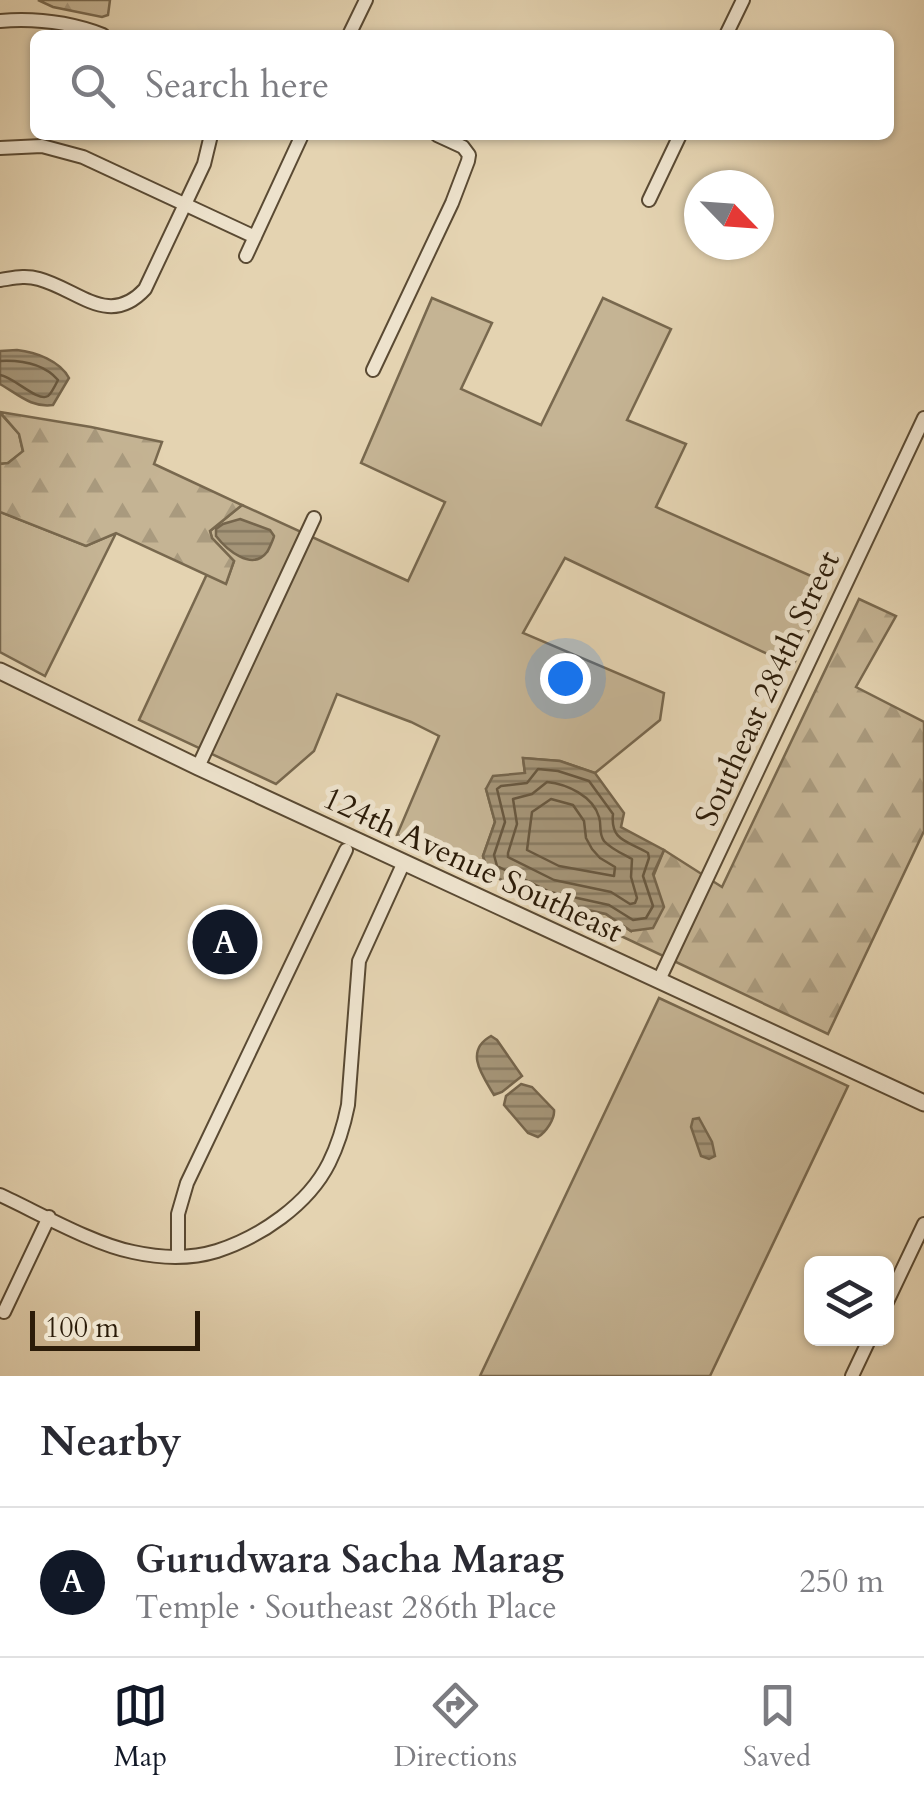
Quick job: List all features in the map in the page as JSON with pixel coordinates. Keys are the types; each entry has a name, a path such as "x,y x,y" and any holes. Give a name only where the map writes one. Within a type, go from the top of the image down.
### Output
{"street":[{"path":"351,30 366,0"},
{"path":"728,30 743,0"},
{"path":"0,21 35,19 86,30"},
{"path":"0,280 38,278 100,304 125,306 145,289 204,164 211,140"},
{"path":"246,256 300,140"},
{"path":"373,370 468,162 469,155 462,147 447,140"},
{"path":"650,200 678,140"},
{"path":"0,148 24,145 62,149 83,156 255,237"},
{"name":"Southeast 284th Street","path":"658,980 924,418"},
{"path":"198,767 314,518"},
{"name":"124th Avenue Southeast","path":"0,671 198,767 924,1103"},
{"path":"178,1257 178,1214 187,1183 346,850"},
{"path":"0,1195 108,1245 178,1257 216,1252 275,1222 298,1202 327,1166 344,1126 359,961 404,862"},
{"path":"4,1312 49,1218"},
{"path":"894,1287 924,1224"},
{"path":"852,1376 866,1346"}],"green space":[{"path":"38,0 110,0 108,15 102,17"},
{"path":"432,298 492,323 461,389 541,425 603,298 671,329 627,420 686,444 656,507 829,584 793,666 565,558 523,633 664,693 660,720 595,773 560,761 523,758 525,774 486,789 495,822 483,856 489,874 397,835 439,736 411,722 337,694 314,751 276,784 139,720 207,574 226,583 234,561 210,531 242,505 408,581 445,502 361,463"},
{"path":"0,412 162,442 154,464 242,505 210,531 234,561 226,584 116,533 86,546 0,512 0,464 8,463 23,451 19,434"},
{"path":"0,413 19,434 23,452 0,464"},
{"path":"0,512 86,546 116,533 45,676 0,652"},
{"path":"859,599 896,616 856,687 924,722 924,831 828,1034 547,901 606,914 631,931 664,850 722,887"},
{"path":"659,998 848,1086 710,1376 480,1376"}],"water":[{"path":"17,350 47,358 69,378 53,405 31,402 0,384 0,351"},
{"path":"240,519 270,530 274,536 261,558 240,556 216,536 216,529 223,524"},
{"path":"523,758 560,761 595,773 624,813 621,827 664,850 653,874 664,907 653,928 631,931 606,914 547,901 489,874 483,856 495,822 486,789 493,776 525,773"},
{"path":"491,1036 522,1076 494,1095 477,1056 478,1049"},
{"path":"521,1084 532,1087 554,1110 549,1125 538,1137 528,1133 504,1105 506,1096"},
{"path":"699,1118 712,1142 715,1156 709,1159 701,1156 691,1127 693,1119"}],"place":[{"name":"Gurudwara Sacha Marag","path":"225,942"}]}
